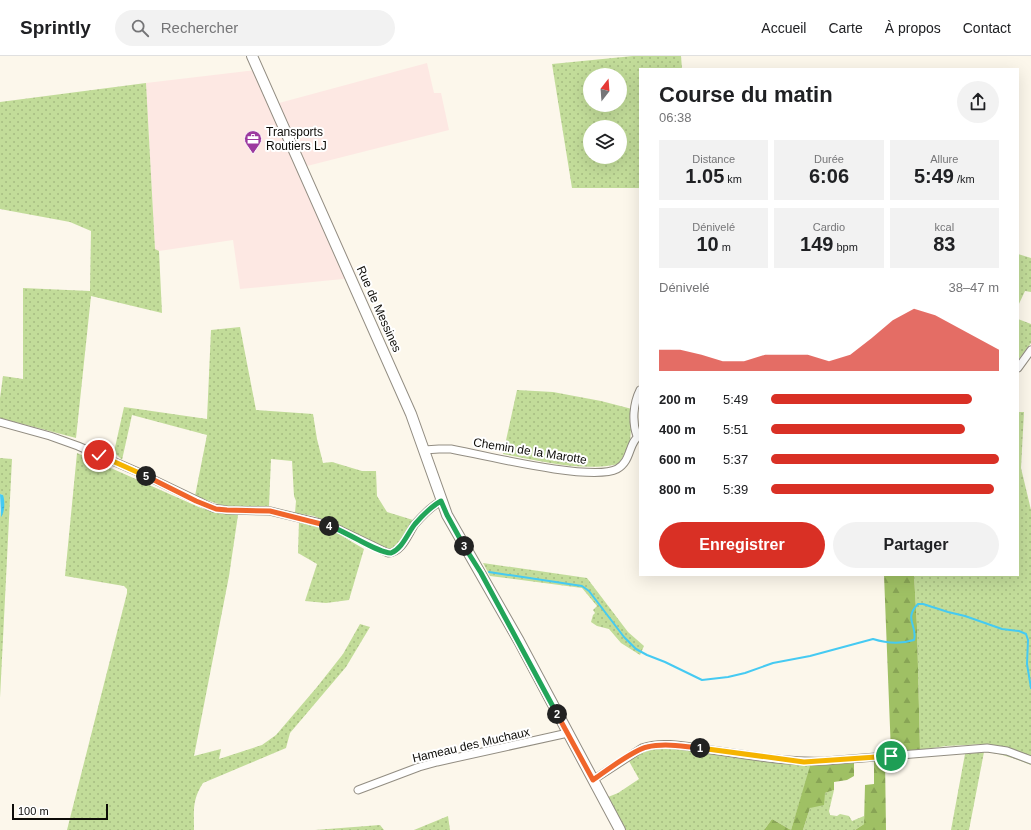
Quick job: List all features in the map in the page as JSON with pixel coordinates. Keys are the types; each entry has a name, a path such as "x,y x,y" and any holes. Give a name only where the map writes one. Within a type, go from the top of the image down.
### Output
{"main road":[{"name":"Rue de Messines","path":"252,56 400,390 424,450 441,501 451,522 481,573 620,830"}],"street":[{"path":"1019,367 1031,350"},
{"name":"Chemin de la Marotte","path":"424,450 439,448 451,449 557,469 585,472 604,472 616,469 624,464 629,457 639,436 635,425 635,412 639,393"},
{"path":"0,422 50,436 78,446 138,472 213,508 227,510 270,511 325,524 388,553 394,552 399,548 418,522 435,504 441,501"},
{"name":"Hameau des Muchaux","path":"358,790 437,762 568,733"},
{"path":"593,780 643,748 657,746 680,746 815,762 987,748 1007,751 1031,760"}],"shaded area":[{"path":"427,63 434,93 441,93 449,130 307,166 356,275 343,279 240,289 233,240 159,251 155,250 146,83 264,69 279,103"}],"green space":[{"path":"633,56 681,56 682,68 639,68 639,188 572,188 552,64"},
{"path":"146,83 155,249 159,251 162,313 91,296 76,438 0,418 0,398 3,376 23,379 23,288 90,291 91,231 70,222 0,209 0,102"},
{"path":"1019,254 1031,258 1031,292 1025,291 1019,304"},
{"path":"1019,319 1031,324 1031,343 1019,359"},
{"path":"240,327 256,410 313,414 323,463 332,462 362,471 376,471 377,496 387,512 413,520 396,548 388,550 314,516 295,513 296,501 294,496 292,461 271,459 269,506 224,506 195,496 207,435 132,415 122,460 114,452 124,407 207,419 211,330"},
{"path":"517,390 553,392 601,401 632,409 630,444 619,464 590,467 561,465 503,454"},
{"path":"1019,412 1024,412 1021,468 1031,510 1031,765 1002,755 984,752 969,830 951,830 965,754 983,752 985,744 946,746 920,750 917,626 914,576 1019,576"},
{"path":"77,453 201,508 215,512 238,515 229,576 194,756 221,749 219,759 262,745 276,735 343,654 360,624 370,627 346,667 290,733 286,748 203,783 195,800 194,830 67,830 127,593 127,589 124,586 65,576"},
{"path":"0,458 12,459 0,698 0,517 3,495 0,494"},
{"path":"299,521 337,533 364,549 349,600 326,603 305,601 317,564 298,553"},
{"path":"483,563 587,578 628,632 644,646 640,655 621,643 609,629 597,626 591,622 595,613 593,610 597,606 582,588 490,576"},
{"path":"884,576 914,576 917,626 920,750 891,753"},
{"path":"657,742 698,745 788,759 813,759 791,830 772,819 764,830 626,830 608,797 618,793 639,779 625,754 639,745"},
{"path":"885,759 886,830 855,830 864,824 865,785 874,784 874,760"},
{"path":"854,763 854,776 847,780 834,782 834,790 825,793 824,805 810,808 803,830 791,830 810,766"},
{"path":"834,790 829,811 830,815 837,816 840,814 849,816 852,821 864,816 864,824 855,830 803,830 810,808 825,793"},
{"path":"448,816 450,830 414,830"},
{"path":"772,819 791,830 764,830"},
{"path":"380,825 384,830 315,830"}],"water":[{"path":"0,494 3,495 4,503 4,509 1,517"}],"waterway":[{"path":"489,572 582,586 589,591 624,637 636,649 702,680 728,677 745,673 773,663 810,656 873,639 894,642 914,640 915,635 911,618 914,609 918,604 923,604 965,616 1002,629 1019,631 1026,634 1028,640 1027,664 1031,688"}],"place":[{"name":"Transports Routiers LJ","path":"253,154"}],"route":[{"path":"99,455 213,508 220,510 270,511 325,524 388,553 396,551 415,525 435,504 441,501 447,515 519,641 593,780 637,751 645,747 652,746 693,747 804,762 891,756"}]}
